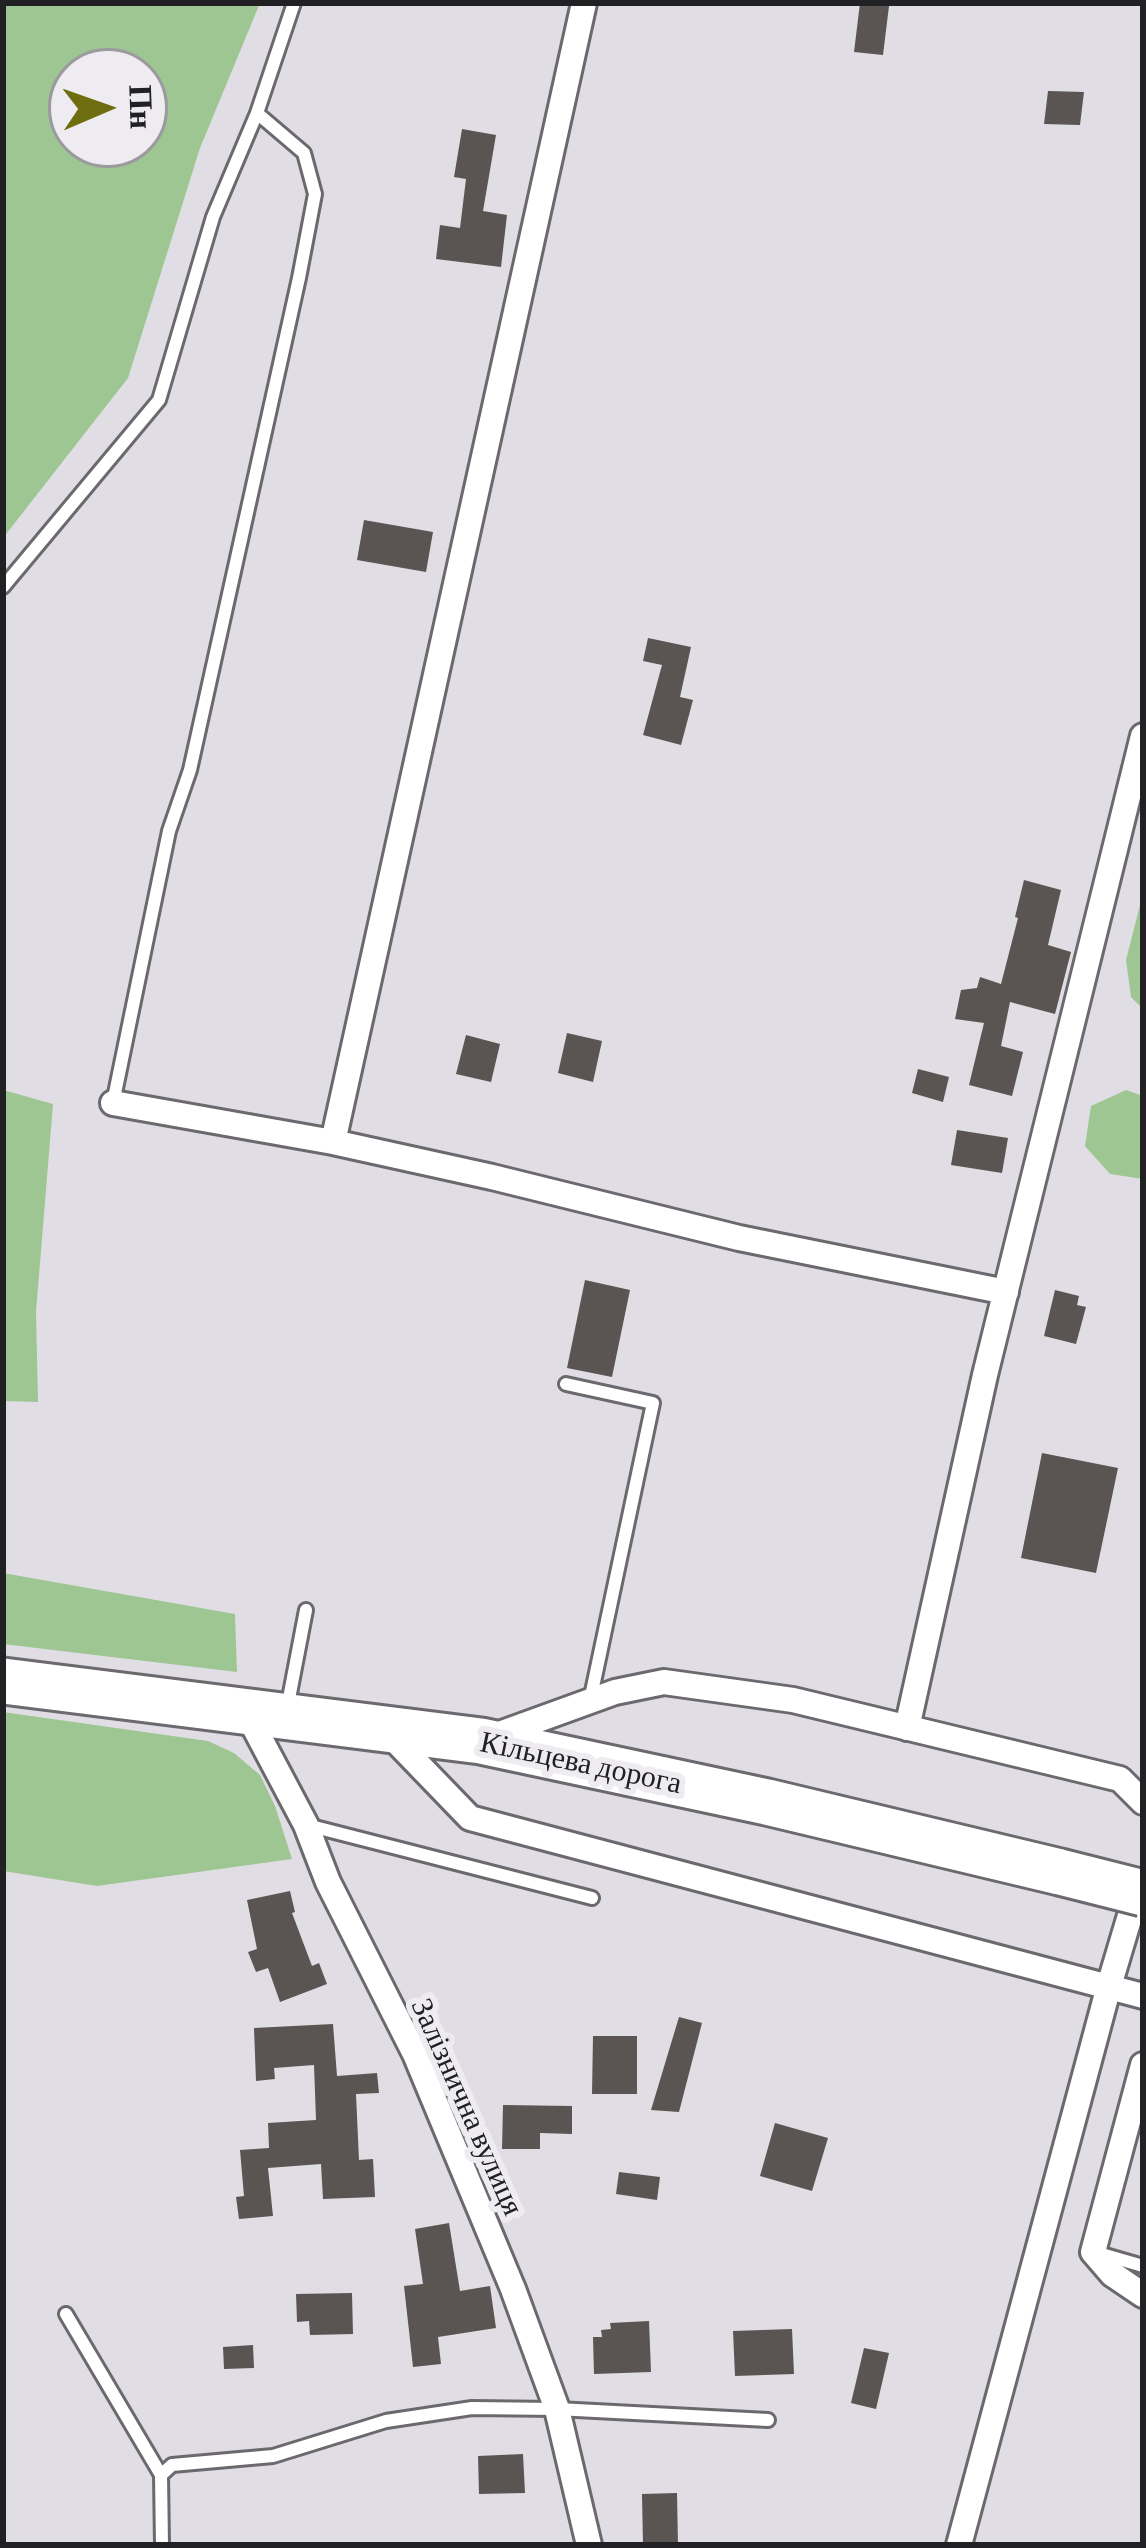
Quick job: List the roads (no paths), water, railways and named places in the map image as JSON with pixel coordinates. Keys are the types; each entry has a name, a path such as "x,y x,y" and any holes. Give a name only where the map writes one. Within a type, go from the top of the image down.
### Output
{"highway":[{"name":"Кільцева дорога","path":"5,1681 481,1741 767,1802 1143,1893"}],"street":[{"path":"333,1142 584,3"},
{"path":"907,1728 985,1376 1143,736"},
{"path":"113,1102 333,1142 739,1238 1006,1292"},
{"path":"481,1741 615,1692 664,1682 793,1700 1120,1780 1143,1802"},
{"name":"Залізнична вулиця","path":"266,1712 328,1882 415,2054 513,2289 557,2409 589,2545"},
{"path":"382,1727 470,1818 1143,1996"},
{"path":"958,2545 1143,1872"},
{"path":"1143,2065 1093,2252 1112,2274 1143,2295"}],"lane":[{"path":"3,587 159,400 213,217 257,113 294,3"},
{"path":"113,1102 169,831 190,770 315,194 304,153 257,113"},
{"path":"566,1384 653,1402 590,1701"},
{"path":"266,1712 306,1610"},
{"path":"306,1825 592,1898"},
{"path":"1093,2252 1143,2266"},
{"path":"66,2314 161,2475 162,2545"},
{"path":"161,2475 172,2465 272,2456 386,2421 472,2408 768,2420"}]}
